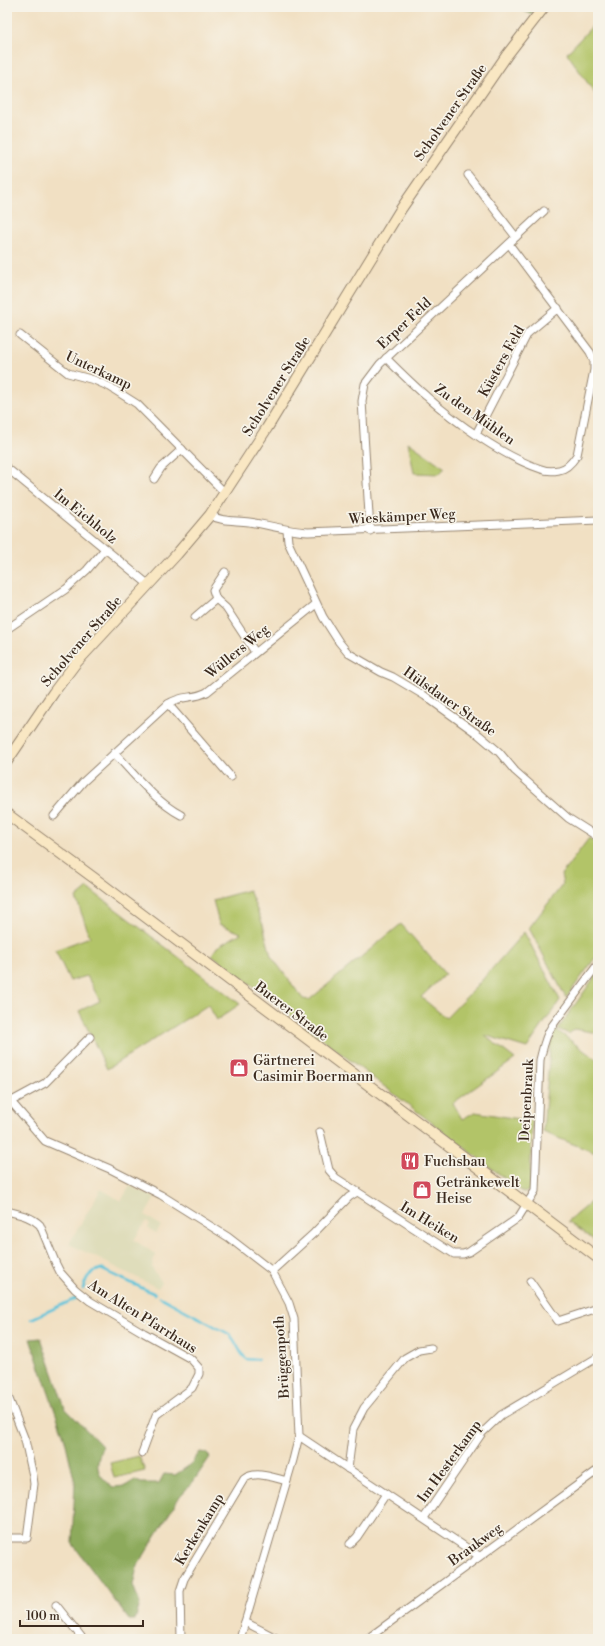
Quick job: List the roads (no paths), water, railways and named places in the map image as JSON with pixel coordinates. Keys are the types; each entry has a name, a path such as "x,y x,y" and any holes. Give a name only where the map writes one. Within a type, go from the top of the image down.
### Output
{"main road":[{"name":"Scholvener Straße","path":"8,756 75,664 177,554 210,515 267,428 401,209 507,55 544,7"},
{"name":"Buerer Straße","path":"7,814 598,1258"}],"street":[{"path":"468,175 516,237"},
{"name":"Erper Feld","path":"370,531 362,401 365,384 372,373 386,358 544,211"},
{"name":"Zu den Mühlen","path":"386,358 426,396 476,434 517,459 543,470 560,470 571,463 577,455 594,370 594,361 590,352 558,308 508,244"},
{"name":"Küsters Feld","path":"476,434 528,333 558,308"},
{"name":"Unterkamp","path":"20,334 68,373 110,386 128,397 137,404 225,493"},
{"path":"154,479 161,468 182,449"},
{"name":"Im Eichholz","path":"7,468 149,584"},
{"name":"Wieskämper Weg","path":"210,515 219,520 250,522 287,531 308,532 370,531 598,520"},
{"name":"Hülsdauer Straße","path":"287,531 288,542 316,604 339,642 348,653 361,662 392,677 425,696 479,735 499,752 515,771 568,818 598,837"},
{"path":"7,630 66,588 87,570 105,549"},
{"path":"225,572 213,590 216,599 226,608 255,652"},
{"path":"195,617 216,599"},
{"name":"Wüllers Weg","path":"54,816 78,787 168,704 176,698 194,697 207,692 316,604"},
{"path":"168,704 230,777"},
{"path":"114,753 158,798 171,810 181,815"},
{"name":"Deipenbrauk","path":"527,1205 535,1191 536,1185 540,1060 543,1048 548,1032 598,964"},
{"path":"9,1100 45,1082 90,1037"},
{"name":"Brüggenpoth","path":"9,1100 45,1140 110,1169 161,1195 228,1237 272,1271 289,1303 294,1319 299,1436 240,1639"},
{"name":"Im Heiken","path":"320,1132 329,1170 336,1178 454,1254 469,1252 518,1218 527,1205"},
{"path":"272,1271 314,1233 349,1197 357,1192"},
{"name":"Am Alten Pfarrhaus","path":"7,1210 35,1220 40,1225 60,1272 78,1292 144,1334 191,1359 199,1368 199,1374 192,1388 156,1415 142,1453"},
{"path":"530,1281 558,1321 598,1308"},
{"path":"348,1469 354,1429 364,1408 405,1358 419,1350 430,1348"},
{"name":"Im Hesterkamp","path":"424,1518 482,1433 501,1415 598,1358"},
{"path":"7,1394 25,1440 34,1484 27,1538 7,1538"},
{"path":"299,1436 479,1556"},
{"name":"Braukweg","path":"367,1639 598,1470"},
{"name":"Kerkenkamp","path":"181,1639 180,1591 184,1579 244,1478 249,1475 256,1474 287,1480"},
{"path":"350,1544 357,1537 386,1494"},
{"path":"56,1605 82,1639"},
{"path":"245,1622 278,1639"}],"waterway":[{"path":"83,1289 88,1276 101,1269 155,1294"},
{"path":"160,1297 229,1334 242,1355 247,1359 258,1359"},
{"path":"31,1319 77,1298"}],"place":[{"name":"Gärtnerei Casimir Boermann","path":"239,1068"},
{"name":"Fuchsbau","path":"410,1161"},
{"name":"Getränkewelt Heise","path":"422,1190"}]}
